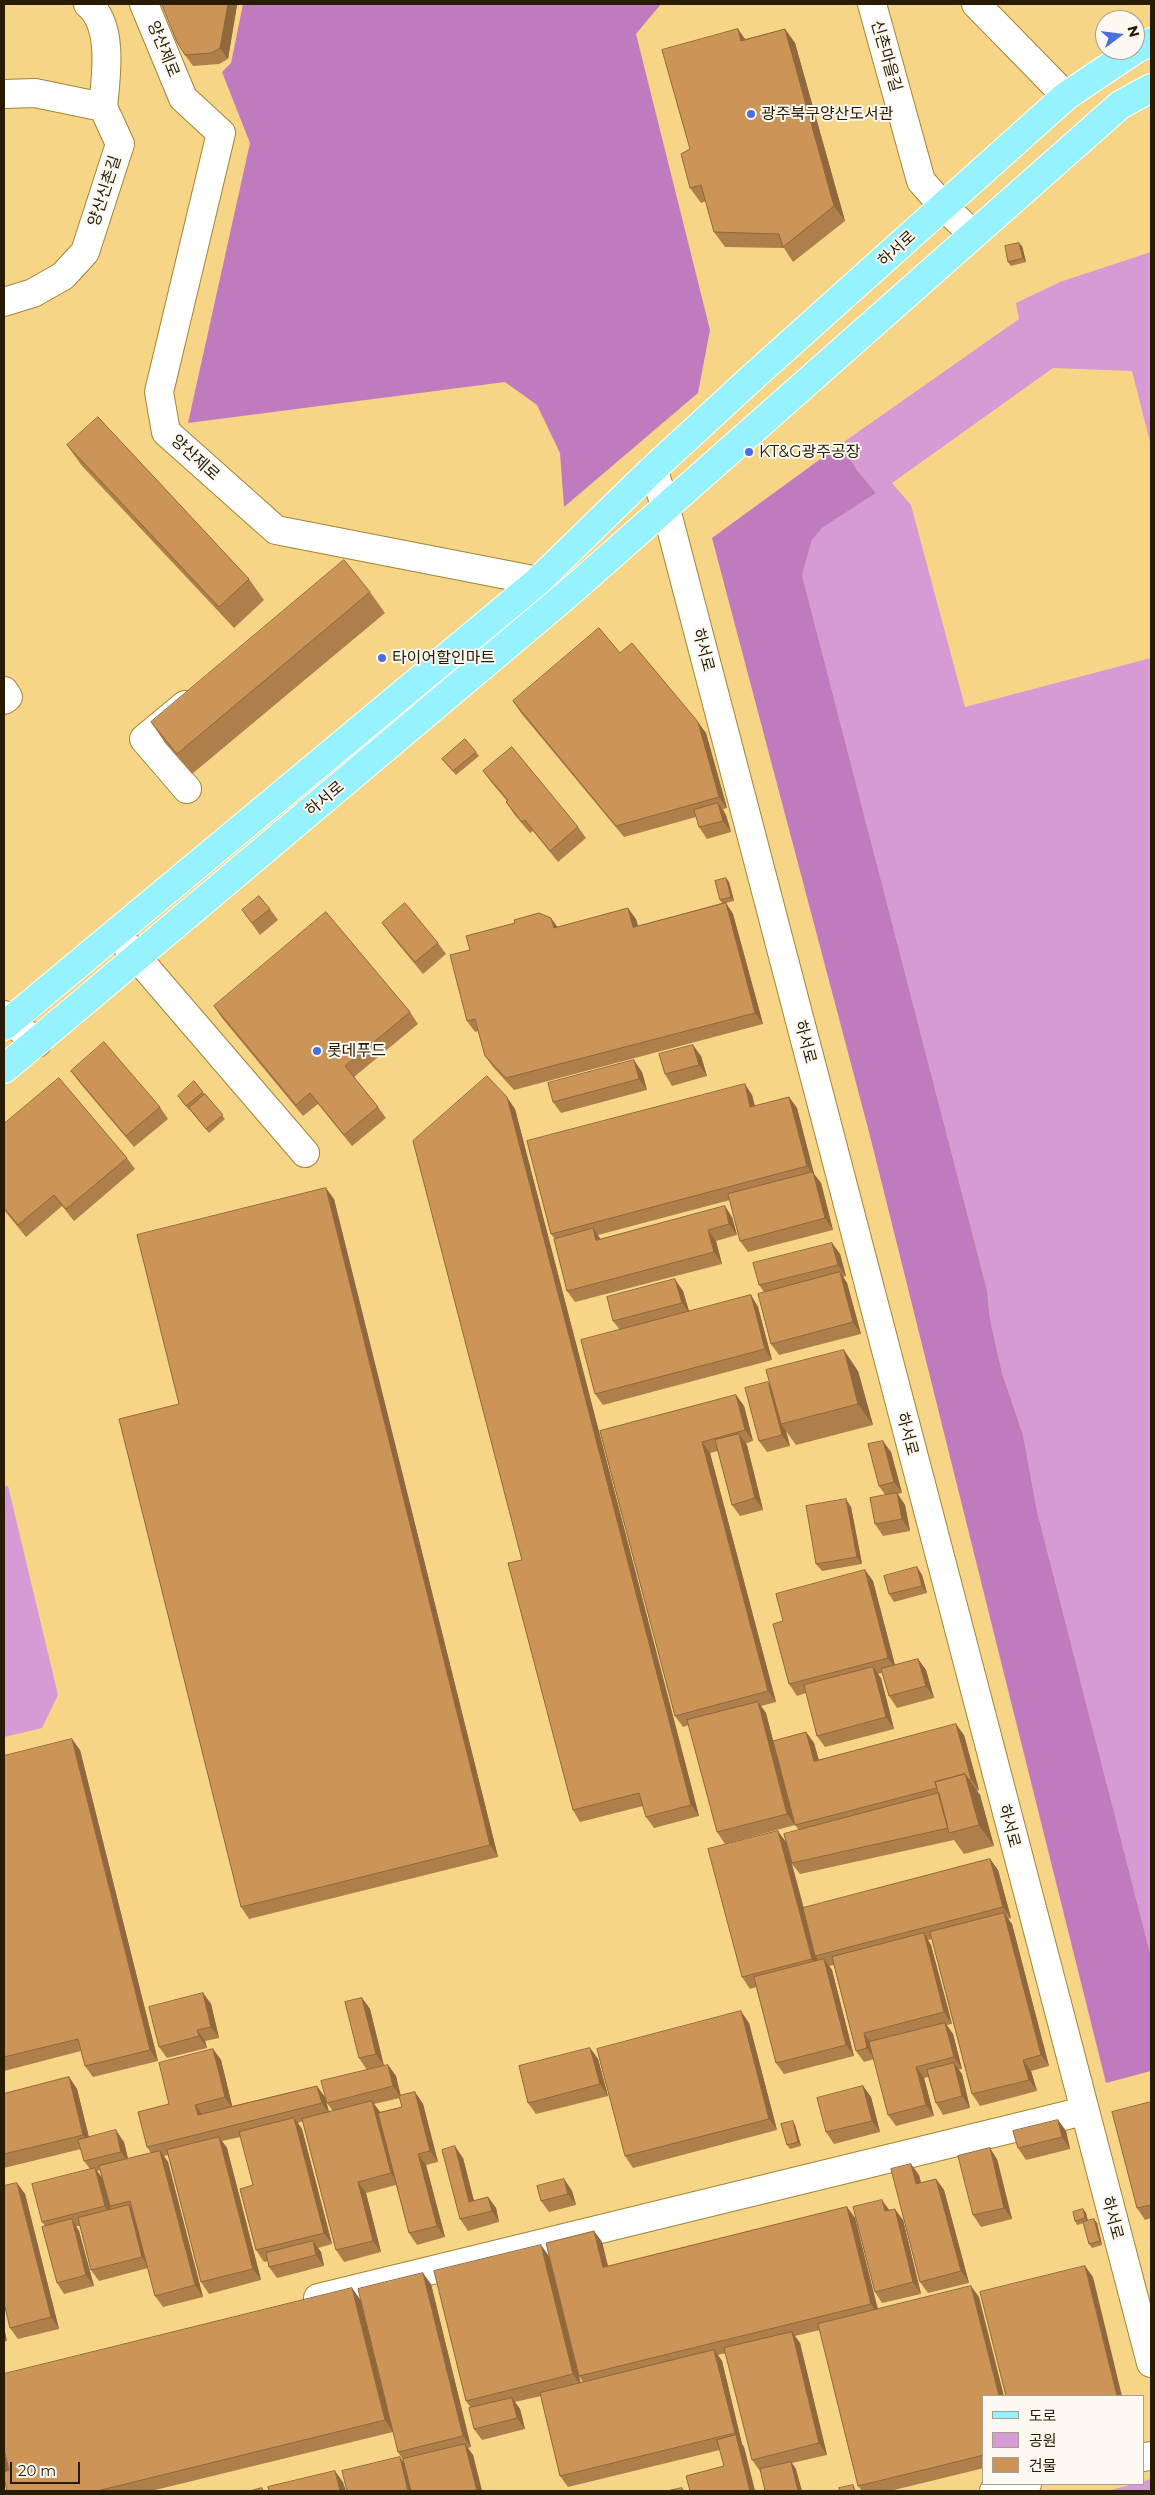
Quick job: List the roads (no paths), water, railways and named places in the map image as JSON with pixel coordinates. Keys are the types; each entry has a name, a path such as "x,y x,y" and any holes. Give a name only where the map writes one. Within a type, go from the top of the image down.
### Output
{"main road":[{"name":"하서로","path":"6,1021 116,933 538,581 653,469 1066,96 1136,49 1151,42"},
{"name":"하서로","path":"4,1069 570,592 665,505 811,381 973,234 1120,105 1151,88"}],"street":[{"path":"4,94 35,93 103,107 108,56 97,11 88,4"},
{"name":"양산제로","path":"144,4 183,98 221,133 159,392 166,432 276,530 538,581 570,592"},
{"name":"신촌마을길","path":"872,4 921,181 944,207 973,234"},
{"path":"976,4 1066,96"},
{"name":"양산신촌길","path":"4,302 33,293 63,276 84,252 120,144 103,107"},
{"name":"하서로","path":"653,469 665,505 1151,2363"},
{"path":"352,568 375,549"},
{"path":"187,789 144,739 206,688"},
{"path":"4,691 8,696 4,700"},
{"path":"116,933 305,1153"},
{"path":"6,1021 37,1043"},
{"path":"293,2304 1084,2111"},
{"path":"994,2491 1022,2485"}],"place":[{"name":"광주북구양산도서관","path":"751,114"},
{"name":"KT&G광주공장","path":"749,452"},
{"name":"타이어할인마트","path":"382,658"},
{"name":"롯데푸드","path":"317,1051"}]}
